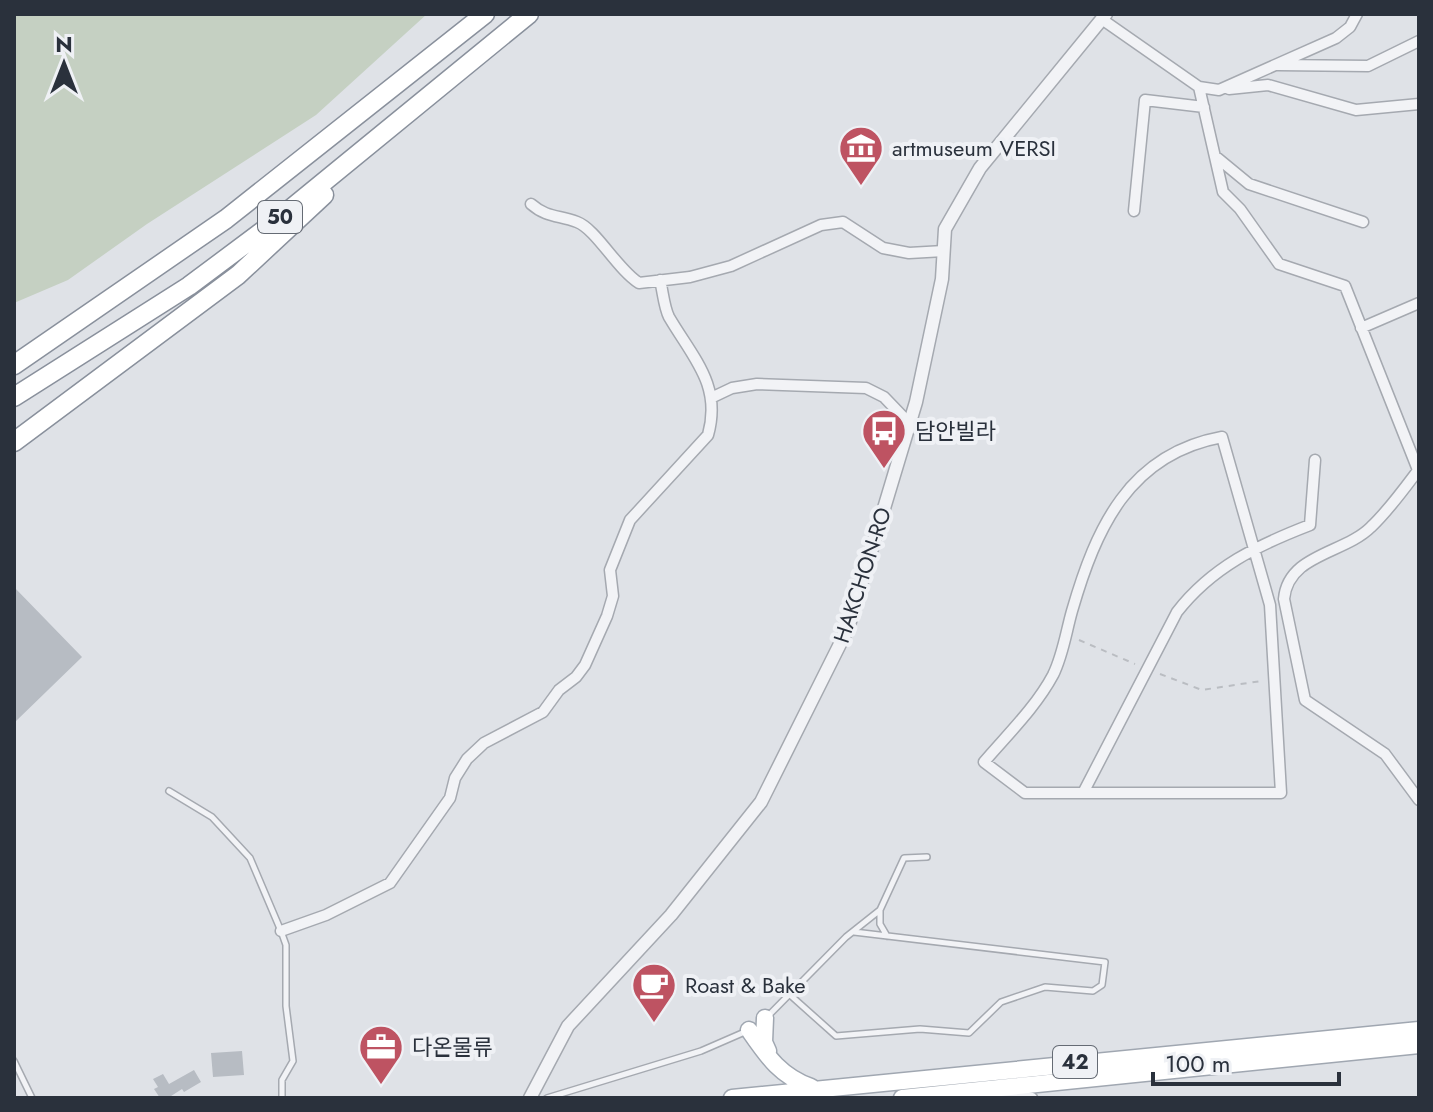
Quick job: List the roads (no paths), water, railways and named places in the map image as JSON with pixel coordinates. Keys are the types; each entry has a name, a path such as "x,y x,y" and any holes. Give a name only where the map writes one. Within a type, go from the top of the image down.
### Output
{"highway":[{"name":"50","path":"14,365 226,219 485,14"},
{"name":"50","path":"14,397 189,286 529,14"},
{"path":"14,442 264,254 385,132"}],"main road":[{"path":"765,1018 764,1042 773,1064"},
{"path":"749,1030 773,1064 794,1081 816,1088"},
{"name":"42","path":"732,1098 1419,1030"},
{"name":"42","path":"902,1098 1419,1045"}],"street":[{"path":"1219,90 1336,38 1350,27 1357,14"},
{"path":"1105,17 1199,87 1219,90 1268,85 1356,110 1419,104"},
{"name":"HAKCHON-RO","path":"530,1098 568,1026 671,915 761,802 848,628 909,423 942,279 945,229 980,168 1105,17"},
{"path":"1277,65 1323,68 1368,66 1419,41"},
{"path":"1199,87 1223,192 1240,209 1279,264 1345,286 1419,470 1369,530 1297,569 1285,583 1284,599 1295,666 1305,700 1385,754 1419,800"},
{"path":"1134,211 1145,100 1204,107"},
{"path":"1215,156 1249,184 1363,222"},
{"path":"531,204 543,215 578,222 614,263 639,283 731,266 821,225 843,222 883,248 909,253 944,251"},
{"path":"281,931 326,915 390,883 450,798 455,778 467,759 484,743 543,712 559,690 576,677 585,665 607,616 613,596 610,570 630,520 708,435 713,397 709,381 669,316 660,280"},
{"path":"1361,328 1419,303"},
{"path":"713,397 732,388 757,384 779,388 866,388 884,397 909,423"},
{"path":"1222,437 1253,547 1270,605 1281,793 1025,793 984,762 1053,675 1085,568 1120,499 1152,466 1191,443 1222,437"},
{"path":"1083,793 1177,612 1197,587 1253,547 1310,525 1315,460"},
{"path":"1276,673 1295,666"},
{"path":"988,1088 1012,1097 1032,1098"}],"lane":[{"path":"169,791 212,817 250,858 281,931 286,945 286,1006 293,1061 282,1080 282,1098"},
{"path":"887,937 880,924 880,910 904,858 927,857"},
{"path":"547,1098 701,1051 749,1030 880,910"},
{"path":"789,994 836,1036 920,1029 969,1033 1001,1002 1045,987 1093,991 1102,985 1105,962 854,932"},
{"path":"14,1061 32,1098"}],"place":[{"name":"artmuseum VERSI","path":"861,187"},
{"name":"담안빌라","path":"884,470"},
{"name":"Roast & Bake","path":"654,1024"},
{"name":"다온물류","path":"381,1086"}]}
